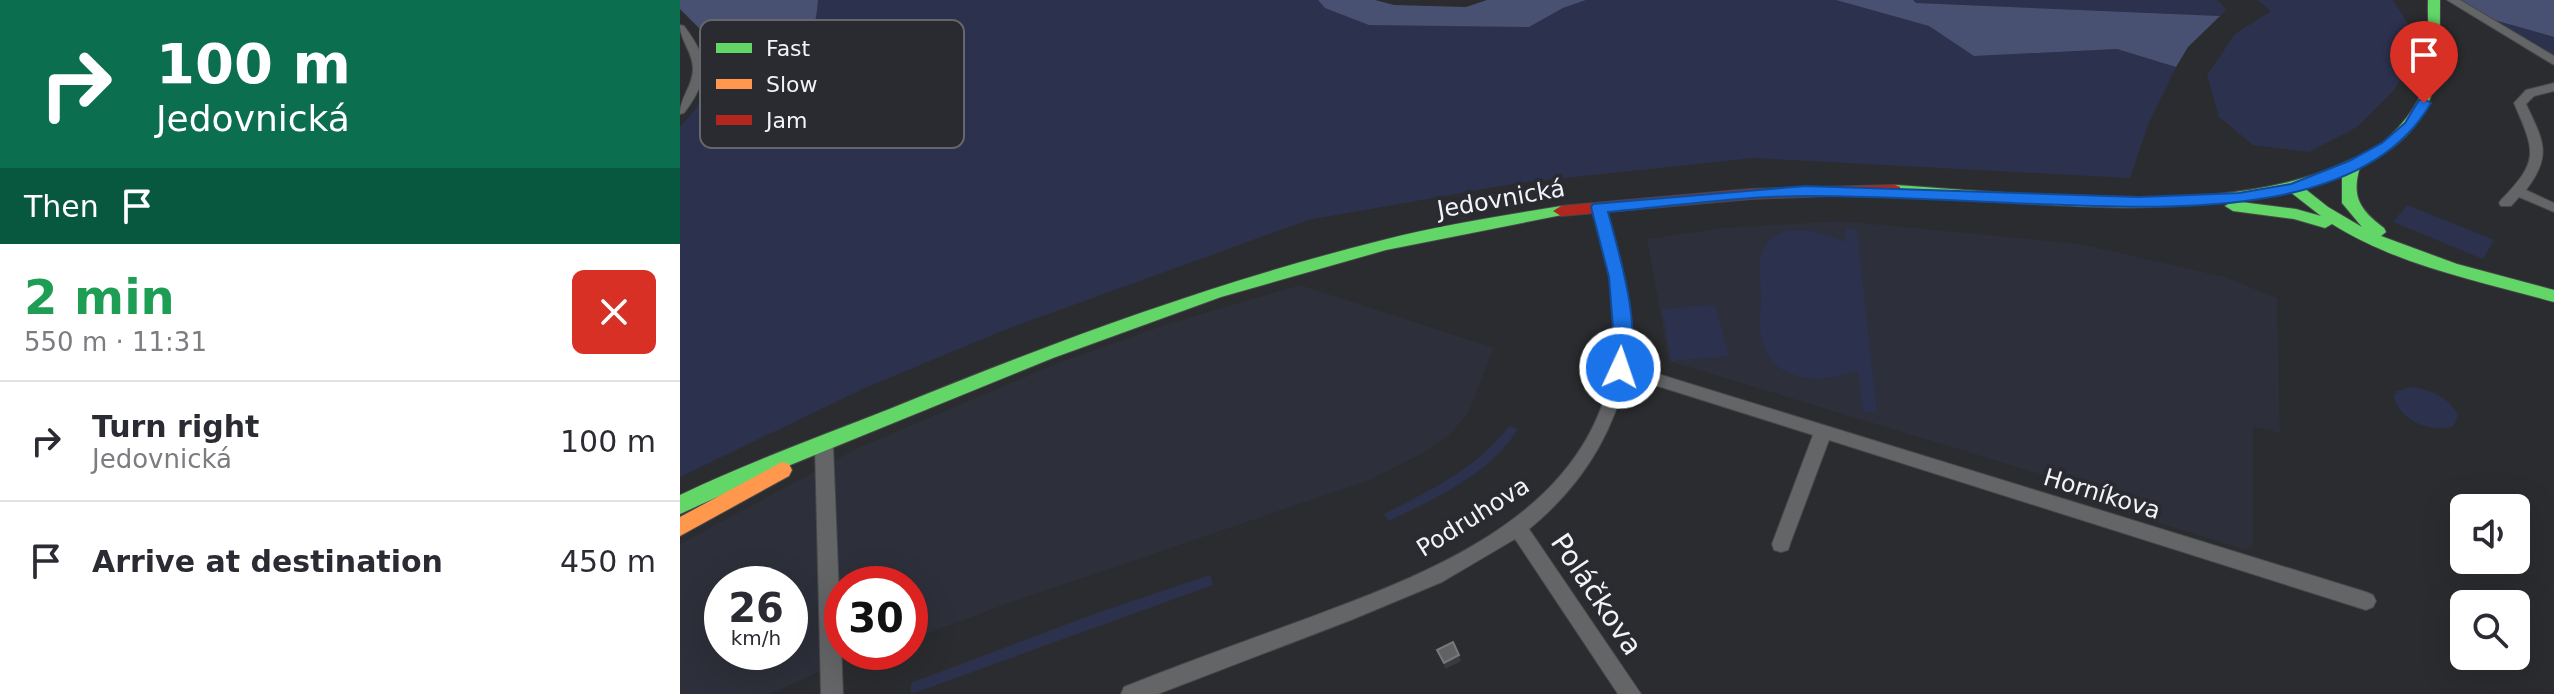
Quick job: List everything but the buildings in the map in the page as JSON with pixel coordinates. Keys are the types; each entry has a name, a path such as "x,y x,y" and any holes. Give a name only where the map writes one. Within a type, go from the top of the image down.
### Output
{"main road":[{"name":"Jedovnická","path":"680,505 738,476 824,445 961,386 1176,305 1394,242 1530,216 1599,207 1833,191 2139,202 2201,201 2295,188 2354,164 2387,146 2411,125 2430,86 2434,0"},
{"path":"2354,164 2344,188 2352,210 2405,251"},
{"path":"2295,188 2317,210 2405,251"},
{"path":"2201,201 2310,218 2405,251 2554,296"},
{"name":"Jedovnická","path":"680,527 824,445"}],"street":[{"path":"2452,0 2554,61"},
{"path":"680,28 696,47 700,68 687,102 680,110"},
{"path":"2506,203 2538,163 2540,149 2520,103 2530,93 2554,87"},
{"path":"2517,191 2554,208"},
{"name":"Podruhova","path":"1132,694 1386,597 1459,562 1545,506 1576,469 1609,406 1620,368 1623,341 1617,277 1599,207"},
{"name":"Horníkova","path":"1620,368 2366,601"},
{"path":"1781,544 1823,432"},
{"path":"824,445 832,694"},
{"name":"Poláčkova","path":"1517,526 1630,694"}],"shaded area":[{"path":"680,0 818,0 815,20 700,20 700,29 680,9"},
{"path":"818,0 1318,0 1325,8 1343,14 1529,27 1563,8 1586,0 1836,0 1929,26 1975,56 2117,49 2176,67 2148,125 2130,178 1754,158 1518,183 1308,220 1007,329 867,387 680,477 680,127 700,101 700,148 964,148 964,20 815,20"},
{"path":"1318,0 1375,0 1394,5 1466,7 1487,0 1586,0 1563,8 1529,27 1369,25 1325,8"},
{"path":"1836,0 1913,0 1916,3 2220,16 2188,47 2176,67 2117,49 1974,56 1929,26"},
{"path":"1913,0 2218,0 2226,10 2220,16 1916,3"},
{"path":"2257,0 2393,0 2415,35 2404,75 2393,91 2357,127 2309,152 2253,145 2219,117 2207,75 2235,34 2271,11"},
{"path":"2461,0 2554,0 2554,37 2494,20"},
{"path":"2494,20 2554,37 2554,57"},
{"path":"2407,205 2494,240 2483,259 2393,222"},
{"path":"1841,221 2080,244 2225,277 2277,298 2280,433 2253,426 2253,544 2246,550 2121,511 2099,492 1669,361 1647,239 1723,228"},
{"path":"1846,229 1857,230 1877,413 1863,412 1858,370 1816,379 1789,373 1777,366 1768,355 1761,336 1760,266 1766,244 1775,236 1798,230 1845,242"},
{"path":"1300,285 1494,348 1468,414 1449,435 1425,452 1370,480 928,633 928,566 824,566 824,670 770,694 680,694 680,544 860,447 1058,363 1167,324"},
{"path":"1715,305 1729,356 1671,361 1662,309"},
{"path":"2411,387 2432,392 2450,403 2458,415 2454,426 2426,426 2402,412 2394,396 2397,391"},
{"path":"1509,426 1518,429 1492,460 1477,472 1443,494 1389,521 1384,514 1468,466"},
{"path":"1210,575 1213,585 911,694 911,683 1091,615"}],"traffic: fast":[{"path":"1895,190 2021,198 2179,201 2257,194 2327,178 2383,150 2421,108 2432,69 2434,0"},
{"path":"2354,164 2348,187 2350,203 2360,217 2378,232"},
{"path":"2295,188 2352,229 2384,244 2451,268 2554,296"},
{"path":"2233,206 2296,214 2325,223"},
{"path":"680,505 754,471 1046,353 1215,293 1386,244 1473,225 1561,211"}],"traffic: slow":[{"path":"680,527 782,470"}],"traffic: jam":[{"path":"1561,211 1751,194 1895,190"}],"route":[{"path":"1620,368 1623,341 1617,277 1599,207 1805,191 1914,192 2139,202 2239,198 2295,188 2354,164 2387,146 2411,125 2424,103"}]}
